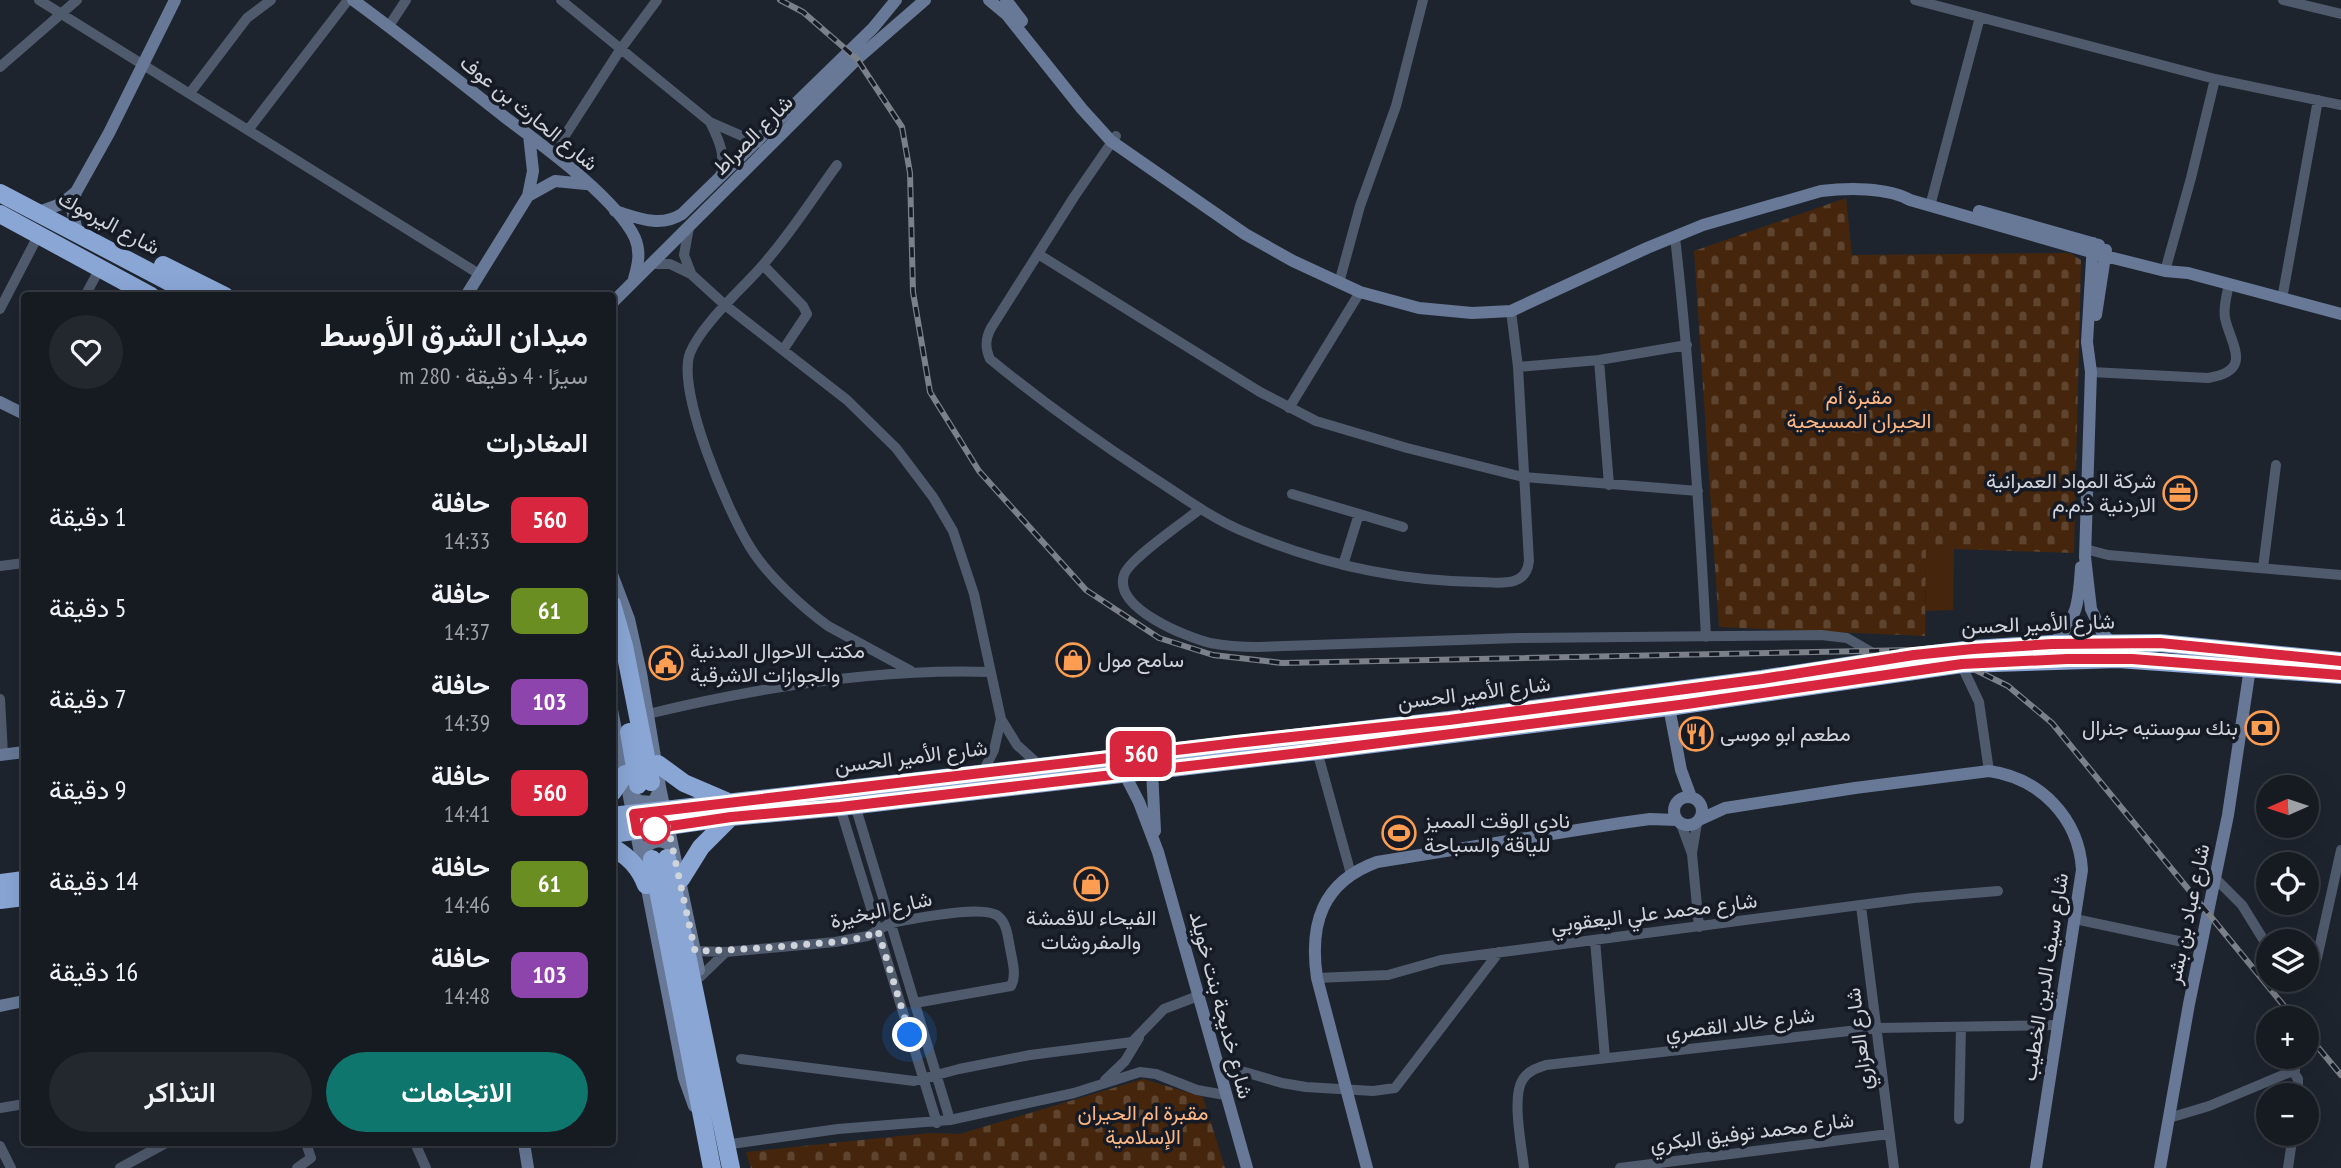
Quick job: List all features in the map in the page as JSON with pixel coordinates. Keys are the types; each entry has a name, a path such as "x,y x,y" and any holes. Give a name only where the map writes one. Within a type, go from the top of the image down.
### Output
{"highway":[{"name":"شارع اليرموك","path":"0,192 189,292"},
{"name":"شارع اليرموك","path":"0,214 142,292"},
{"path":"108,248 148,258 217,292"},
{"path":"616,618 624,646 636,786"},
{"name":"شارع الأمير الحسن","path":"730,810 847,806 1669,707 2052,644 2160,643 2341,661"},
{"name":"شارع الأمير الحسن","path":"616,832 636,822 983,772 1449,720 1885,660 2118,659 2341,675"},
{"path":"616,667 636,786"},
{"path":"657,764 730,810 701,847 681,880"},
{"name":"شارع الأمير الحسن","path":"616,817 636,822"},
{"path":"616,849 640,869 646,885"},
{"path":"658,855 714,1136 712,1168"},
{"path":"0,883 21,880"},
{"path":"0,900 21,897"},
{"path":"702,1168 714,1136"},
{"path":"714,1136 731,1168"}],"street":[{"path":"39,0 479,274"},
{"path":"0,67 78,0"},
{"path":"77,232 72,209 76,192 176,0"},
{"path":"190,93 247,19 271,0"},
{"path":"248,130 348,0"},
{"name":"شارع الحارث بن عوف","path":"353,0 553,153 615,211 634,236 637,245 638,262 633,282"},
{"path":"389,26 406,0"},
{"path":"561,0 710,122 758,143"},
{"path":"553,153 620,50 657,0"},
{"name":"شارع الصراط","path":"615,211 657,222 674,219 758,143 873,27 896,0"},
{"name":"شارع الصراط","path":"616,299 857,59 925,0"},
{"path":"989,0 1007,15 1082,109 1135,156 1245,234 1293,261 1360,292 1419,308 1472,313 1511,311 1703,225 1821,191 1859,189 1904,197 1911,195 2092,248 2341,314"},
{"path":"1006,0 1114,138"},
{"path":"1339,283 1360,206 1396,106 1423,0"},
{"path":"1915,0 2214,79 2341,106"},
{"path":"2288,1 2341,14"},
{"path":"1931,202 1980,17"},
{"path":"2166,267 2214,79"},
{"path":"2283,299 2318,100"},
{"path":"710,122 723,155 720,178"},
{"path":"468,292 528,196 533,171 529,135"},
{"path":"1114,138 987,337 986,346 990,359 1077,428 1200,509 1240,530 1364,572 1431,581 1518,580 1528,571 1529,562 1518,367 1511,311"},
{"path":"837,165 762,265 725,305 691,351 687,362 688,374 707,452 751,549 816,618 911,671"},
{"path":"528,196 555,181 588,185"},
{"path":"39,212 61,204 76,192"},
{"path":"690,225 684,255 691,274"},
{"path":"0,309 39,234"},
{"path":"1675,237 1687,345 1706,637"},
{"path":"2092,248 2087,342 2091,372 2085,553 2091,609 2102,632 2111,643"},
{"path":"2090,357 2106,251"},
{"path":"1038,254 1289,408 1316,421 1407,448 1523,477 1698,491"},
{"path":"650,264 670,264 691,274 725,305 846,400 896,448 933,497 953,531 974,594 1001,719 1017,746 1039,765"},
{"path":"762,265 803,306 807,314 783,349"},
{"path":"87,292 100,268"},
{"path":"2091,372 2208,378 2225,374 2236,358 2235,340 2225,315 2229,284"},
{"path":"1289,408 1360,292"},
{"path":"1518,367 1599,360 1687,345"},
{"path":"1599,360 1609,485"},
{"path":"0,402 21,409"},
{"path":"2263,568 2276,465"},
{"path":"1292,494 1403,527"},
{"path":"1200,509 1138,557 1124,574 1122,583 1127,597 1149,615 1207,642 1224,646 1258,648 1506,639 1838,636 1857,642 1885,660"},
{"path":"1343,565 1359,514"},
{"path":"2085,553 2341,575"},
{"path":"2052,644 2073,619 2085,553"},
{"path":"0,566 21,563"},
{"path":"616,580 629,619 657,764 636,786"},
{"path":"1957,658 1979,702 1989,772"},
{"name":"شارع عباد بن بشر","path":"2160,1168 2189,1004 2228,815 2250,668"},
{"path":"648,714 729,696 911,671 990,672"},
{"path":"0,699 1,755 21,752"},
{"path":"1669,707 1681,769 1703,811 1692,854"},
{"path":"983,772 994,750 1001,719"},
{"path":"616,725 636,786 636,822 658,855 681,880 723,1097 714,1136"},
{"path":"1317,751 1351,874"},
{"path":"1681,769 1674,813 1692,854 1699,926"},
{"name":"شارع خديجة بنت خويلد","path":"1152,770 1152,804 1158,852"},
{"name":"شارع سيف الدين الخطيب","path":"1699,821 1725,808 1854,788 1989,772 2014,777 2035,787 2058,808 2075,833 2082,870 2036,1168"},
{"name":"شارع خديجة بنت خويلد","path":"1124,773 1139,802 1158,852 1247,1168"},
{"path":"636,786 666,818 658,855 646,885 684,1078 714,1136"},
{"path":"1650,819 1684,798 1696,800"},
{"name":"شارع سيف الدين الخطيب","path":"1696,800 1725,808"},
{"path":"847,806 890,925 950,1120"},
{"path":"847,806 878,931 937,1123"},
{"path":"1367,1168 1314,959 1320,913 1328,898 1351,874 1377,862 1650,819 1679,822 1689,826 1699,821"},
{"path":"2319,949 2341,850"},
{"path":"2215,878 2242,905 2257,929"},
{"name":"شارع محمد علي اليعقوبي","path":"1317,978 1388,975 1441,960 1499,952 1914,898 1998,891"},
{"name":"شارع العزاري","path":"1861,906 1894,1168"},
{"name":"شارع البخيرة","path":"695,951 726,952 835,942 869,936 890,925 912,919 973,911 993,913 1001,918 1006,928 1014,972 1011,986 915,1003"},
{"path":"2075,919 2202,946"},
{"path":"1595,940 1605,1058"},
{"path":"700,977 726,952"},
{"path":"1217,1064 1297,1086 1385,1091 1395,1088 1499,952"},
{"path":"1101,1084 1125,1060 1145,1026 1164,1009 1198,996"},
{"path":"0,1006 21,1002"},
{"name":"شارع خالد القصري","path":"1524,1168 1518,1108 1520,1085 1524,1077 1535,1069 1555,1062 1876,1028 2057,1025"},
{"path":"1959,1119 1961,1027"},
{"path":"741,1059 915,1081 1030,1055 1128,1042 1141,1034"},
{"path":"2169,1118 2209,1107 2295,1070 2298,1083"},
{"path":"714,1136 937,1123 1074,1093 1133,1073 1145,1072 1197,1090 1225,1096"},
{"path":"0,1108 21,1104"},
{"name":"شارع محمد توفيق البكري","path":"1620,1168 1889,1135"},
{"path":"0,1146 10,1168"},
{"path":"120,1168 160,1146"},
{"path":"296,1168 311,1158 307,1146"},
{"path":"416,1146 426,1168"},
{"path":"524,1146 528,1168"},
{"path":"2288,1168 2291,1146"}],"green space":[{"name":"مقبرة أم الحيران المسيحية","path":"1846,198 1852,255 2070,253 2081,260 2074,553 1926,548 1925,636 1719,627 1694,251"},
{"path":"1926,548 1954,548 1953,610 1926,611"},
{"name":"مقبرة ام الحيران الإسلامية","path":"1143,1079 1203,1097 1225,1168 751,1168 746,1152 930,1133 960,1134"}],"railway":[{"path":"780,0 803,12 857,59 902,127 910,173 913,292 930,392 979,471 1086,590 1159,638 1213,655 1282,663 1913,650 1939,652 2008,686 2052,723 2284,1006"},
{"path":"2319,1049 2341,1075"}],"bus line":[{"name":"560","path":"2341,661 2160,643 2052,644 1973,649 1449,720 634,814 637,831 731,817 840,807 1317,751 1687,704 1962,664 2132,659 2341,675"}],"place":[{"name":"شركة المواد العمرانية الاردنية ذ.م.م","path":"2180,493"},
{"name":"سامح مول","path":"1073,660"},
{"name":"مكتب الاحوال المدنية والجوازات الاشرقية","path":"666,663"},
{"name":"بنك سوستيه جنرال","path":"2262,728"},
{"name":"مطعم ابو موسى","path":"1696,734"},
{"name":"نادي الوقت المميز للياقة والسباحة","path":"1399,833"},
{"name":"الفيحاء للاقمشة والمفروشات","path":"1091,884"}],"route":[{"path":"655,829 668,827 695,951 726,952 835,942 869,936 878,931 910,1035"}]}
